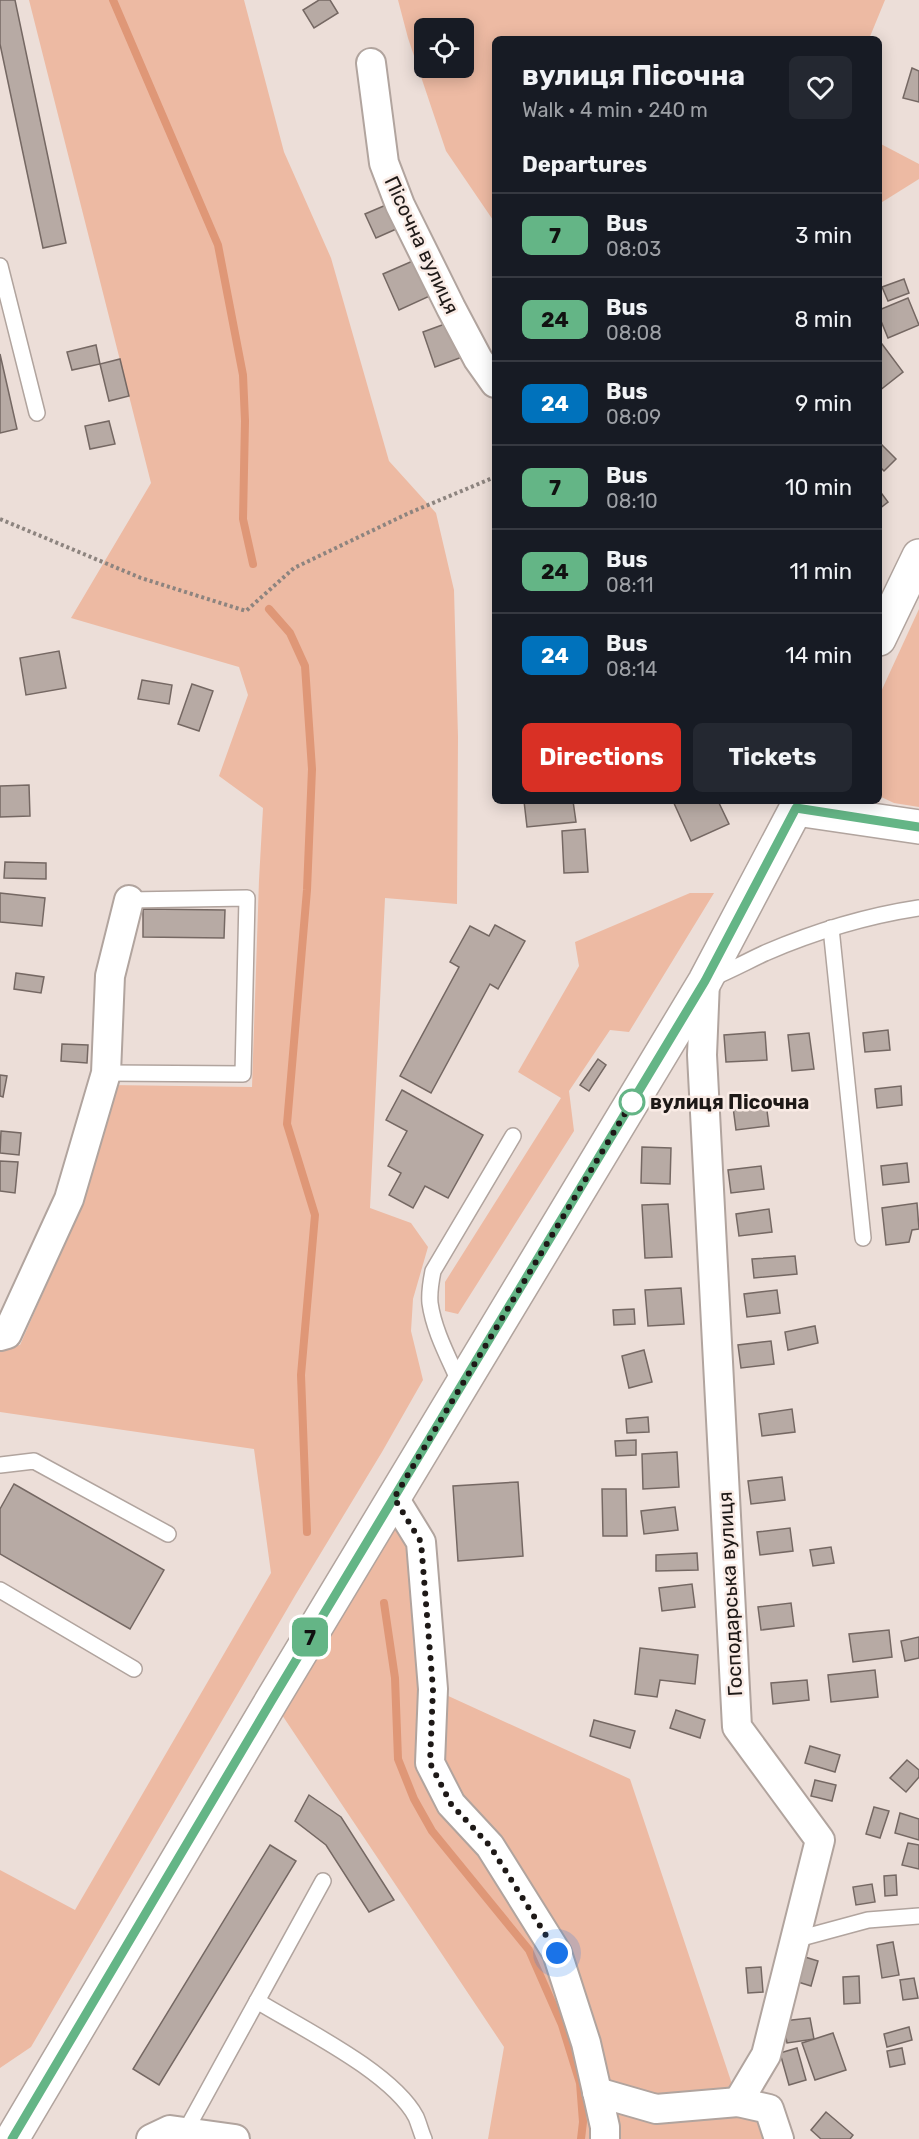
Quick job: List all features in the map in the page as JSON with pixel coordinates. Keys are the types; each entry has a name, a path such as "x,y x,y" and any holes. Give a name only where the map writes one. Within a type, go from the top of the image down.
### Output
{"main road":[{"path":"882,633 919,556"},
{"path":"23,2136 260,1720 705,981 795,804 919,827"}],"street":[{"name":"Пісочна вулиця","path":"371,63 384,163 400,205 478,359 492,379"},
{"path":"0,1336 6,1334 69,1199 106,1073 110,976 129,900"},
{"name":"Господарська вулиця","path":"705,981 702,1055 736,1727 820,1839 766,2055 738,2102"},
{"path":"394,1498 421,1542 433,1689 430,1763 451,1804 490,1846 557,1953 586,2043 605,2127 605,2139"},
{"path":"597,2092 656,2109 738,2102 769,2109 779,2139"},
{"path":"152,2139 170,2130 235,2139"}],"lane":[{"path":"0,266 37,413"},
{"path":"106,1073 243,1074 247,898 129,900"},
{"path":"705,981 765,953 831,928 885,913 919,908"},
{"path":"831,928 863,1238"},
{"path":"461,1386 436,1328 430,1303 430,1286 434,1271 513,1136"},
{"path":"0,1465 34,1461 168,1534"},
{"path":"0,1590 134,1669"},
{"path":"184,2132 323,1881"},
{"path":"794,1940 868,1920 919,1916"},
{"path":"257,2001 370,2069 397,2093 415,2116 424,2139"}],"path":[{"path":"0,519 141,578 246,611 294,568 409,513 492,478"}],"shaded area":[{"path":"29,0 244,0 284,152 331,258 389,461 436,513 454,590 458,737 457,904 385,898 370,1208 411,1223 428,1247 413,1299 411,1331 423,1380 31,2047 0,2068 0,1870 75,1910 271,1573 254,1449 0,1412 0,1347 20,1345 84,1200 110,1085 252,1087 263,808 219,776 248,695 239,667 71,618 151,483"},
{"path":"398,0 885,0 870,36 492,36 492,219 446,151 421,78 474,78 474,18 414,18 414,56"},
{"path":"882,145 919,164 919,179 882,202"},
{"path":"919,609 919,807 894,803 882,797 882,689"},
{"path":"690,893 714,893 629,1032 610,1030 569,1091 574,1131 458,1314 445,1311 445,1282 561,1098 518,1072 579,966 575,942"},
{"path":"394,1498 421,1542 433,1689 630,1779 738,2102 779,2139 488,2139 504,2047 272,1700"}],"building":[{"path":"0,0 15,0 66,243 43,248 0,44"},
{"path":"319,0 330,0 338,13 314,28 303,10"},
{"path":"912,68 919,71 919,102 903,98"},
{"path":"393,202 403,226 376,238 365,214"},
{"path":"415,260 432,295 399,310 383,274"},
{"path":"904,279 909,293 888,301 882,287"},
{"path":"908,298 919,325 888,338 882,323 882,309"},
{"path":"453,321 465,356 435,367 423,332"},
{"path":"882,344 903,372 882,389"},
{"path":"96,345 100,364 72,370 67,352"},
{"path":"0,354 17,429 0,433"},
{"path":"120,359 129,396 109,401 100,364"},
{"path":"109,421 115,444 90,449 85,426"},
{"path":"882,445 896,459 884,471 882,469"},
{"path":"882,494 888,502 882,507"},
{"path":"59,651 66,688 26,695 20,658"},
{"path":"142,680 172,685 169,704 138,699"},
{"path":"192,684 213,691 199,731 178,724"},
{"path":"29,785 30,816 0,817 0,786"},
{"path":"524,804 573,804 576,822 527,827"},
{"path":"674,804 719,804 729,824 691,841"},
{"path":"585,829 588,872 564,873 562,831"},
{"path":"5,862 46,863 46,879 4,878"},
{"path":"0,893 45,898 42,926 0,922"},
{"path":"143,909 225,910 224,938 143,937"},
{"path":"495,925 525,941 498,989 490,984 431,1093 400,1076 459,967 450,962 470,926 489,936"},
{"path":"16,973 44,977 41,993 14,989"},
{"path":"888,1030 890,1050 865,1052 863,1033"},
{"path":"765,1032 767,1060 726,1062 724,1035"},
{"path":"809,1033 814,1069 792,1071 788,1035"},
{"path":"62,1044 88,1045 87,1063 61,1061"},
{"path":"598,1059 606,1065 589,1091 580,1085"},
{"path":"0,1075 7,1076 3,1097 0,1096"},
{"path":"901,1086 902,1105 877,1108 875,1089"},
{"path":"402,1090 483,1135 448,1198 425,1186 413,1208 389,1195 401,1173 388,1166 407,1131 386,1120"},
{"path":"766,1103 769,1126 736,1130 733,1107"},
{"path":"1,1131 21,1133 19,1155 0,1153"},
{"path":"642,1147 671,1148 670,1184 641,1183"},
{"path":"0,1161 18,1162 15,1193 0,1191"},
{"path":"907,1163 909,1182 883,1185 881,1166"},
{"path":"761,1166 764,1189 731,1193 728,1170"},
{"path":"917,1203 919,1229 912,1230 909,1242 886,1245 882,1208"},
{"path":"668,1204 672,1257 645,1258 642,1205"},
{"path":"769,1209 772,1232 739,1236 736,1214"},
{"path":"795,1256 797,1274 754,1278 752,1259"},
{"path":"681,1288 684,1324 648,1326 645,1290"},
{"path":"777,1290 780,1313 747,1317 744,1294"},
{"path":"634,1309 635,1324 614,1325 613,1310"},
{"path":"815,1326 818,1343 788,1350 785,1332"},
{"path":"771,1341 774,1364 741,1368 738,1345"},
{"path":"644,1350 652,1382 629,1388 622,1356"},
{"path":"792,1409 795,1432 762,1436 759,1414"},
{"path":"648,1417 649,1432 627,1433 626,1419"},
{"path":"636,1440 636,1455 616,1456 615,1441"},
{"path":"677,1452 679,1487 643,1489 642,1454"},
{"path":"782,1477 785,1500 751,1504 748,1481"},
{"path":"518,1482 523,1556 458,1561 453,1486"},
{"path":"14,1484 164,1570 130,1629 0,1554 0,1509"},
{"path":"602,1489 626,1489 627,1536 603,1536"},
{"path":"675,1507 678,1530 644,1534 641,1511"},
{"path":"790,1528 793,1551 760,1555 757,1532"},
{"path":"831,1547 834,1563 813,1566 810,1550"},
{"path":"697,1553 698,1570 656,1571 656,1555"},
{"path":"692,1584 695,1607 662,1611 659,1588"},
{"path":"791,1603 794,1626 761,1630 758,1607"},
{"path":"889,1630 892,1657 853,1662 849,1634"},
{"path":"919,1637 919,1658 905,1661 901,1641"},
{"path":"640,1648 698,1655 695,1684 660,1680 657,1697 635,1694"},
{"path":"875,1670 878,1697 831,1702 828,1675"},
{"path":"807,1680 809,1700 773,1704 771,1683"},
{"path":"676,1710 705,1720 700,1738 670,1728"},
{"path":"594,1720 635,1731 630,1748 590,1736"},
{"path":"810,1746 840,1755 835,1772 805,1763"},
{"path":"907,1760 919,1770 919,1777 906,1792 890,1778"},
{"path":"815,1780 836,1785 832,1801 811,1796"},
{"path":"309,1795 341,1817 394,1900 369,1912 326,1845 295,1821"},
{"path":"874,1807 889,1811 880,1838 866,1834"},
{"path":"900,1813 919,1819 919,1840 895,1833"},
{"path":"908,1843 919,1845 919,1869 902,1865"},
{"path":"270,1845 296,1861 159,2085 133,2069"},
{"path":"896,1875 897,1895 885,1896 884,1876"},
{"path":"872,1884 875,1902 856,1905 853,1887"},
{"path":"893,1942 899,1975 882,1978 877,1945"},
{"path":"805,1957 818,1961 811,1986 798,1982"},
{"path":"761,1967 763,1992 748,1993 746,1968"},
{"path":"859,1976 860,2003 844,2004 843,1977"},
{"path":"914,1978 918,1998 903,2000 900,1980"},
{"path":"810,2018 814,2039 787,2043 783,2021"},
{"path":"909,2027 912,2040 887,2047 884,2034"},
{"path":"833,2033 846,2070 815,2080 802,2043"},
{"path":"797,2048 806,2080 789,2085 780,2053"},
{"path":"902,2048 905,2064 890,2067 887,2051"},
{"path":"826,2112 853,2135 850,2139 821,2139 811,2130"}],"waterway":[{"path":"113,0 218,245 243,375 245,421 243,519 253,564"},
{"path":"269,609 290,633 305,666 312,769 307,890 287,1124 315,1215 301,1375 307,1532"},
{"path":"384,1603 395,1678 398,1759 414,1799 432,1831 529,1950 562,2025 580,2083 583,2122 581,2139"}],"bus line":[{"name":"7","path":"12,2139 272,1700 705,981 796,808 919,827"}],"place":[{"name":"вулиця Пісочна","path":"632,1102"}],"route":[{"path":"557,1953 490,1846 451,1804 430,1763 433,1689 421,1542 394,1498 632,1102"}]}
